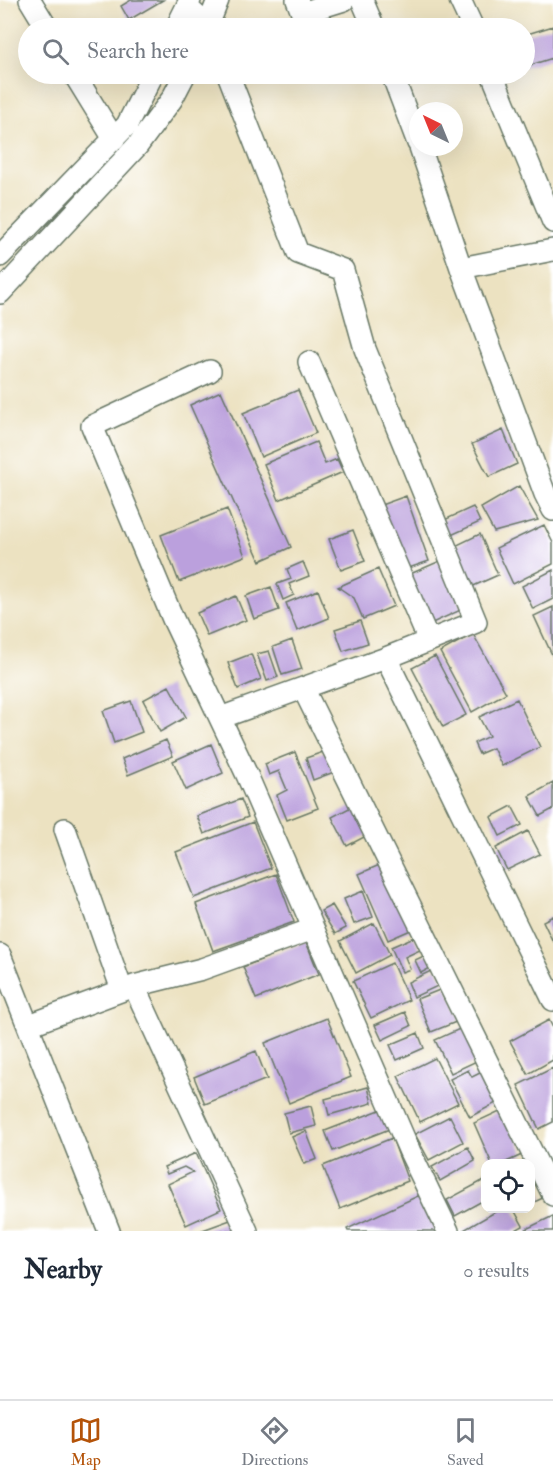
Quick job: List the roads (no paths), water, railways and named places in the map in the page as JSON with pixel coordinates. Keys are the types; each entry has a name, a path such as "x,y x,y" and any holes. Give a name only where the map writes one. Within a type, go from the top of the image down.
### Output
{"street":[{"path":"30,0 41,18"},
{"path":"211,18 218,0"},
{"path":"297,0 302,13 344,0"},
{"path":"362,0 370,18"},
{"path":"460,0 468,18"},
{"path":"181,18 188,3 200,18"},
{"path":"80,84 114,139"},
{"path":"3,245 51,203 127,125 148,84"},
{"path":"0,293 138,145 172,99 180,84"},
{"path":"220,718 386,658 476,622 364,349 343,270 298,253 232,84"},
{"path":"396,84 409,119"},
{"path":"496,84 553,222"},
{"path":"423,156 461,268 553,510"},
{"path":"51,203 70,219"},
{"path":"461,268 553,250"},
{"path":"309,362 429,641"},
{"path":"210,371 92,426 173,619 247,775 410,1152 448,1231"},
{"path":"386,658 553,1000"},
{"path":"303,688 553,1195"},
{"path":"65,829 128,988 247,1231"},
{"path":"29,1025 128,988 202,969 313,929"},
{"path":"0,955 109,1231"}]}
